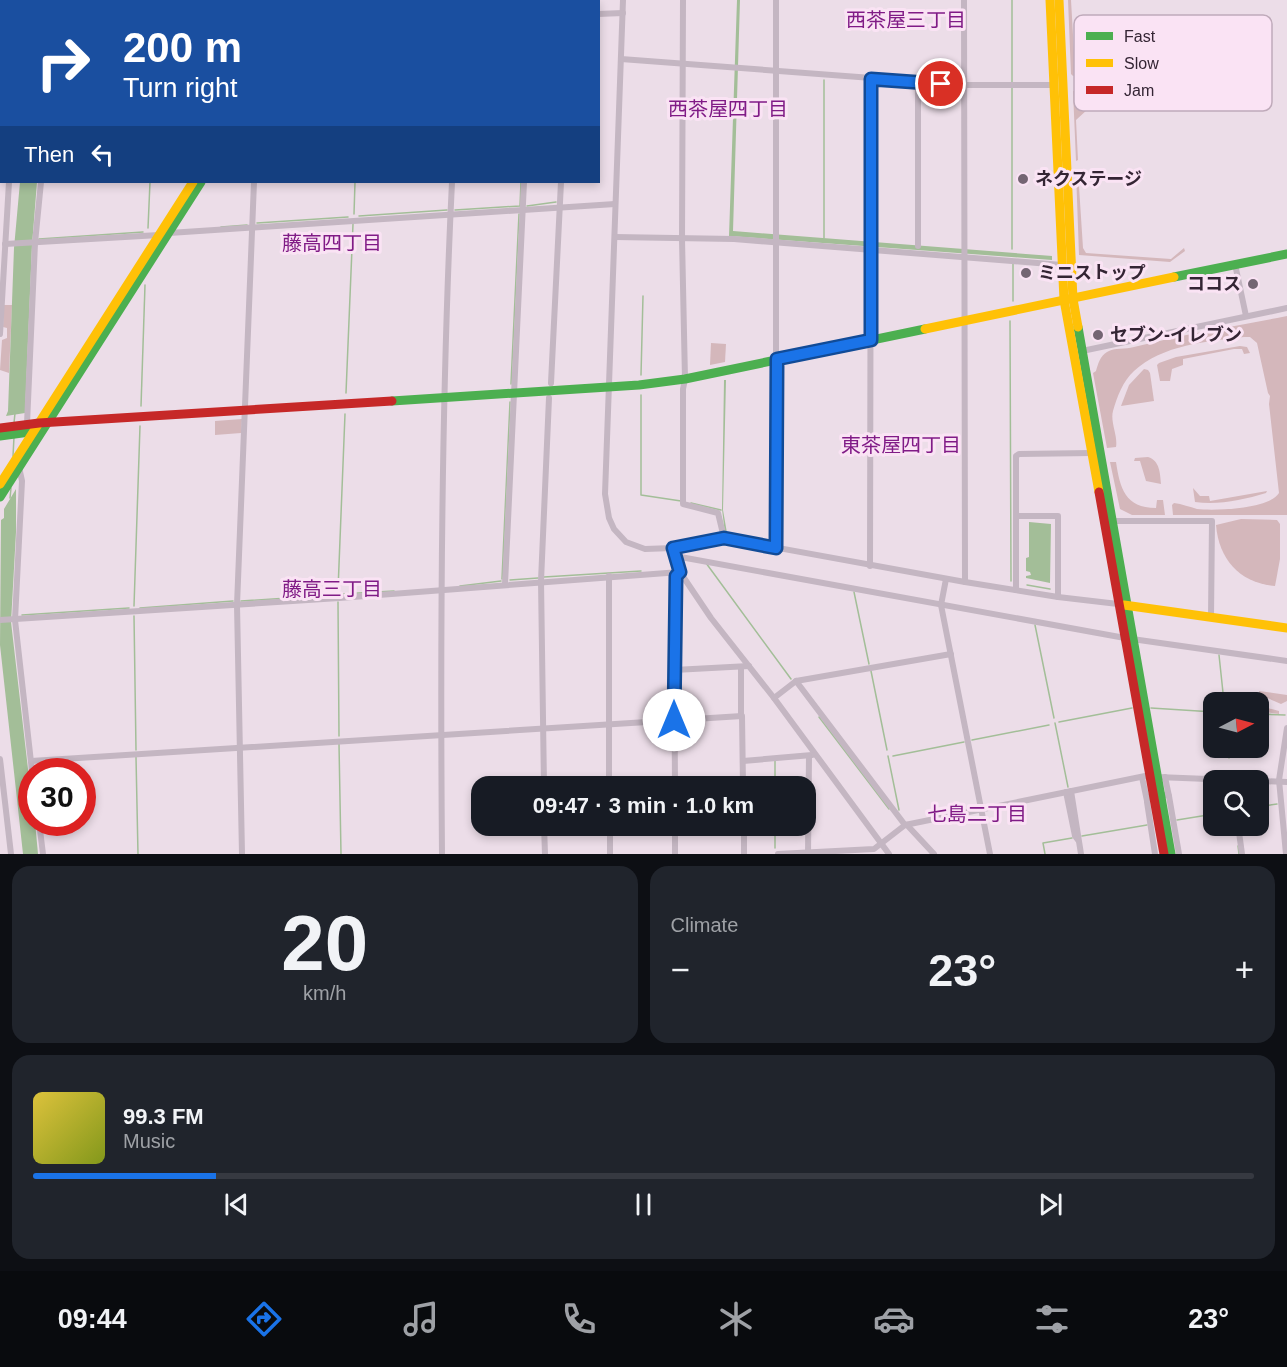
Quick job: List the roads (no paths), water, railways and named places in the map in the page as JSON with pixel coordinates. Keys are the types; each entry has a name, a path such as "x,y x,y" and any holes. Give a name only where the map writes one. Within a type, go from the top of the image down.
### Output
{"street":[{"path":"623,0 605,494 609,518 620,536 635,546 645,549 673,548 724,538 870,566 1058,597 1287,628"},
{"path":"682,0 682,238 685,379 682,389 683,504 718,513 724,538"},
{"path":"776,0 776,548"},
{"path":"964,0 965,582"},
{"path":"1050,0 1062,265 1082,351 1112,521 1123,604"},
{"path":"1059,0 1069,299 1092,453 1123,604 1154,776 1179,854"},
{"path":"600,14 622,13"},
{"path":"621,58 965,85 1055,85"},
{"path":"870,566 871,79"},
{"path":"918,82 918,246"},
{"path":"0,334 9,183"},
{"path":"0,497 19,467 36,428 35,243 40,183"},
{"path":"164,234 192,183"},
{"path":"0,484 164,234 200,183"},
{"path":"242,854 237,605 254,183"},
{"path":"442,854 440,591 443,397 452,183"},
{"path":"505,584 524,183"},
{"path":"551,383 561,183"},
{"path":"5,244 615,204"},
{"path":"615,237 776,238 965,253 1062,265"},
{"path":"2,432 245,411 609,387 685,379 1287,254"},
{"path":"1235,264 1246,316"},
{"path":"1082,351 1287,308"},
{"path":"544,776 541,581 549,398"},
{"path":"1016,590 1016,456 1019,454 1092,453"},
{"path":"19,467 22,481 13,620 31,758"},
{"path":"1016,516 1058,516 1058,597"},
{"path":"1112,521 1212,521 1211,617"},
{"path":"673,548 680,572 711,618 745,666 774,698 812,754 889,854"},
{"path":"675,556 1129,639 1287,661"},
{"path":"0,620 440,591 541,581 680,572"},
{"path":"675,776 676,576 680,572"},
{"path":"609,576 609,776"},
{"path":"946,579 941,605 990,854"},
{"path":"774,698 796,681 951,654"},
{"path":"674,670 745,666"},
{"path":"743,776 741,716 745,666"},
{"path":"796,681 906,825 934,854"},
{"path":"76,758 741,716"},
{"path":"1286,854 1279,780 1285,754 1287,728"},
{"path":"743,761 812,754"},
{"path":"808,853 812,754"},
{"path":"0,759 11,854"},
{"path":"1154,776 1160,794 1170,854"},
{"path":"1154,776 1147,802 1155,854"},
{"path":"778,854 874,849 906,825 1154,776 1203,778"},
{"path":"1269,780 1287,782"},
{"path":"1068,792 1080,836 1078,840 1081,854"},
{"path":"1147,802 1160,794"},
{"path":"1160,794 1164,854"},
{"path":"41,836 43,854"},
{"path":"544,836 545,854"},
{"path":"610,836 610,854"},
{"path":"675,836 675,854"},
{"path":"744,836 744,854"},
{"path":"1240,836 1242,854"},
{"path":"878,854 881,845"}],"waterway":[{"path":"1012,0 1012,82"},
{"path":"824,80 824,238"},
{"path":"1012,88 1012,249"},
{"path":"148,228 150,183"},
{"path":"354,214 355,183"},
{"path":"455,210 520,206 521,183"},
{"path":"527,206 556,202"},
{"path":"359,216 447,210"},
{"path":"511,384 519,214"},
{"path":"257,223 348,217"},
{"path":"346,393 353,224"},
{"path":"221,227 247,225"},
{"path":"39,239 143,232"},
{"path":"1013,264 1013,301"},
{"path":"141,406 145,285"},
{"path":"641,375 643,296"},
{"path":"1010,321 1011,581"},
{"path":"641,395 641,495 681,501"},
{"path":"502,579 510,402"},
{"path":"14,423 15,413"},
{"path":"338,590 345,414"},
{"path":"134,606 140,426"},
{"path":"13,456 14,437"},
{"path":"10,498 11,488"},
{"path":"691,503 721,510"},
{"path":"706,563 791,679"},
{"path":"544,577 641,571"},
{"path":"510,580 538,578"},
{"path":"460,586 501,581"},
{"path":"1027,585 1050,589"},
{"path":"341,594 394,591"},
{"path":"854,592 869,664"},
{"path":"241,601 333,595"},
{"path":"140,608 233,601"},
{"path":"338,602 339,736"},
{"path":"22,615 129,608"},
{"path":"134,616 136,750"},
{"path":"1035,625 1054,718"},
{"path":"1219,655 1223,692"},
{"path":"871,671 887,750"},
{"path":"1059,722 1132,708"},
{"path":"1151,708 1203,711"},
{"path":"1269,714 1285,715"},
{"path":"819,717 889,809"},
{"path":"1055,723 1068,787"},
{"path":"972,740 1049,725"},
{"path":"893,756 964,742"},
{"path":"339,744 341,854"},
{"path":"888,756 899,810"},
{"path":"136,757 138,854"},
{"path":"775,761 775,776"},
{"path":"1269,805 1277,804"},
{"path":"1177,820 1203,816"},
{"path":"1082,836 1147,825"},
{"path":"775,836 775,848"},
{"path":"1045,854 1043,843 1072,838"},
{"path":"1238,846 1239,854"}],"place":[{"name":"ネクステージ","path":"1023,179"},
{"name":"ミニストップ","path":"1026,273"},
{"name":"ココス","path":"1253,284"},
{"name":"セブン-イレブン","path":"1098,335"}],"district":[{"name":"西茶屋三丁目","path":"906,20"},
{"name":"西茶屋四丁目","path":"728,109"},
{"name":"藤高四丁目","path":"332,243"},
{"name":"東茶屋四丁目","path":"901,445"},
{"name":"藤高三丁目","path":"332,589"},
{"name":"七島二丁目","path":"977,814"}]}
